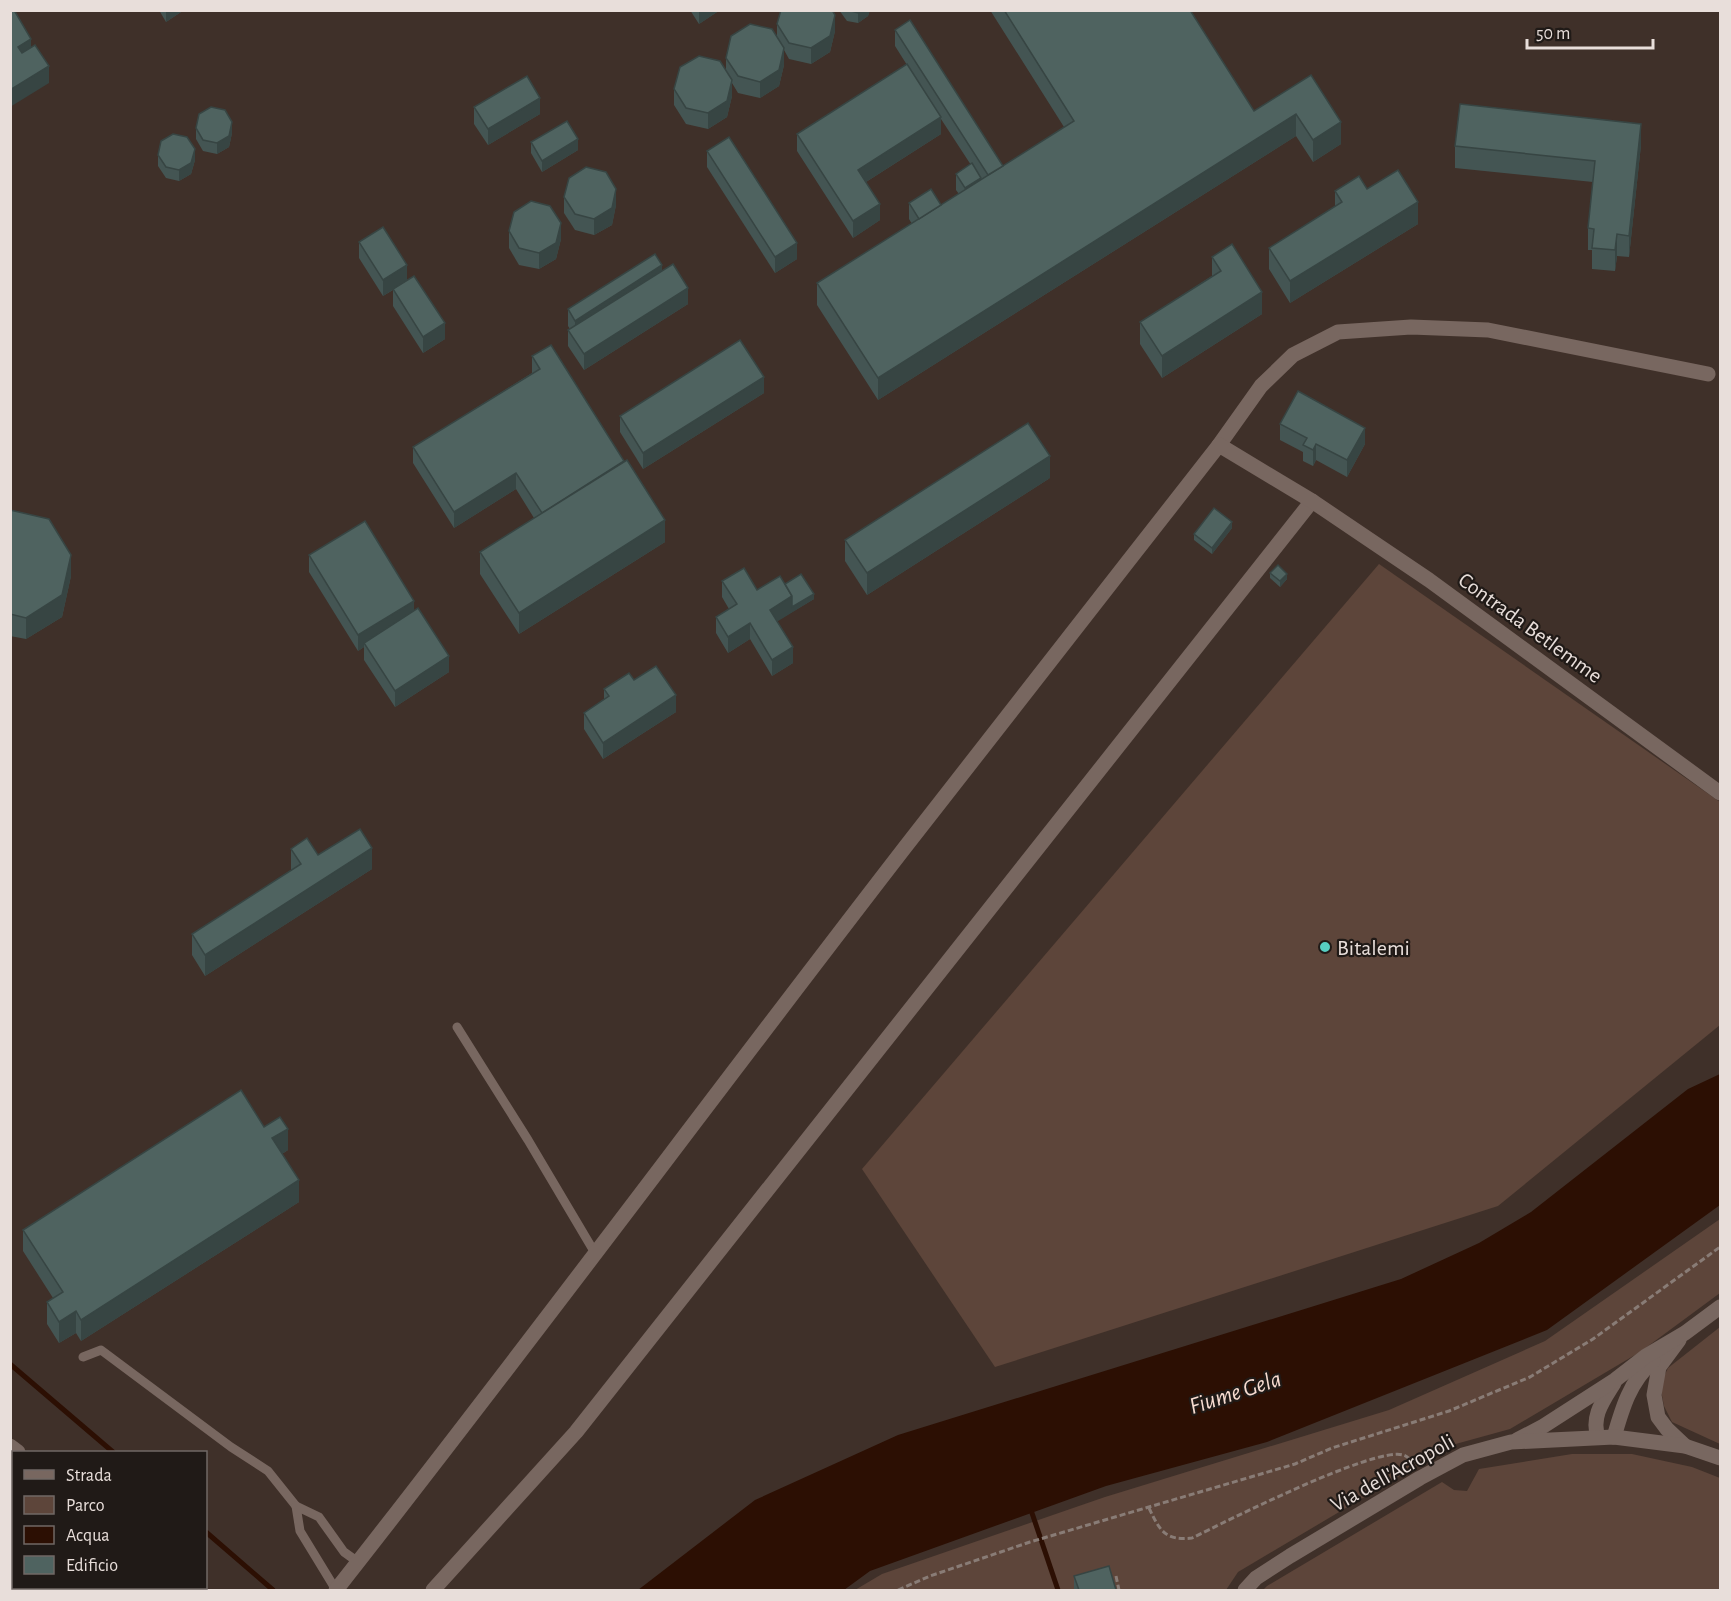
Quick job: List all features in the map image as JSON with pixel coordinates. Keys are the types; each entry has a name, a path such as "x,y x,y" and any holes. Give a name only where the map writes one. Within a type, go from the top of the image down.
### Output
{"street":[{"path":"336,1590 489,1394 907,844 1219,445 1261,386 1293,355 1338,332 1411,327 1488,330 1708,374"},
{"name":"Contrada Betlemme","path":"1219,445 1312,501 1428,580 1720,793"},
{"path":"433,1590 576,1432 1312,501"},
{"path":"1615,1380 1596,1414 1594,1425 1606,1437 1621,1413 1635,1380 1646,1367 1720,1306"},
{"path":"1511,1442 1542,1427 1615,1380 1646,1356 1685,1333"},
{"path":"1685,1333 1659,1367 1654,1395 1658,1417 1667,1430 1685,1446"},
{"name":"Via dell'Acropoli","path":"1245,1590 1256,1578 1420,1478 1463,1455 1511,1442 1606,1437 1652,1440 1685,1446 1720,1458"}],"lane":[{"path":"457,1027 595,1253"},
{"path":"83,1357 101,1350 231,1447 267,1471 296,1506 319,1517 344,1552 358,1562"},
{"path":"296,1506 300,1531 336,1590"}],"path":[{"path":"898,1590 930,1576 1030,1542 1295,1464 1332,1448 1449,1411 1530,1377 1593,1339 1720,1247"},
{"path":"1149,1508 1161,1530 1176,1539 1192,1538 1281,1494 1313,1483 1329,1474 1388,1455 1402,1455 1414,1462 1420,1478"},
{"path":"1116,1576 1119,1590"}],"green space":[{"path":"1379,564 1720,802 1720,1025 1498,1206 995,1367 862,1169"},
{"path":"1720,1219 1720,1293 1640,1352 1510,1429 1452,1445 1238,1572 1226,1590 855,1590 882,1574 1105,1497 1389,1410 1545,1341"},
{"path":"1720,1327 1720,1444 1672,1422 1664,1406 1660,1385 1668,1368"},
{"path":"1572,1454 1632,1454 1692,1467 1720,1478 1720,1590 1263,1590 1442,1482 1454,1490 1467,1491 1479,1469"}],"water":[{"name":"Fiume Gela","path":"1720,1074 1720,1205 1547,1330 1267,1442 1106,1486 870,1571 844,1590 638,1590 755,1500 898,1435 1401,1279 1479,1243 1531,1212 1688,1089"}],"building":[{"path":"10,10 14,10 31,39 18,47 22,53 35,45 49,66 10,90"},
{"path":"781,10 832,10 835,15 830,36 811,48 789,43 777,24"},
{"path":"1004,10 1190,10 1254,111 1311,75 1341,122 1313,140 1296,114 878,378 817,283 1074,121"},
{"path":"910,20 1003,166 988,175 895,30"},
{"path":"750,24 772,29 784,48 779,70 760,82 738,76 726,58 731,36"},
{"path":"699,56 720,61 732,80 727,101 708,113 686,108 674,89 680,67"},
{"path":"907,64 941,117 858,170 880,204 853,221 797,134"},
{"path":"527,76 540,98 488,129 474,107"},
{"path":"1460,104 1641,124 1629,236 1617,234 1615,250 1592,248 1594,229 1588,228 1595,161 1455,146"},
{"path":"211,107 225,110 232,122 229,136 217,143 203,140 196,128 199,114"},
{"path":"567,121 578,139 542,161 531,142"},
{"path":"173,134 187,137 195,149 191,163 179,170 166,167 158,155 161,141"},
{"path":"729,137 797,243 775,257 707,151"},
{"path":"972,163 981,178 965,188 956,174"},
{"path":"586,167 606,172 616,189 612,208 594,219 575,214 564,197 569,178"},
{"path":"1398,170 1418,202 1290,281 1269,248 1342,202 1335,191 1359,176 1367,189"},
{"path":"931,189 941,205 919,219 909,203"},
{"path":"531,201 550,206 561,223 556,243 539,253 519,248 509,231 514,212"},
{"path":"383,227 407,265 383,280 359,242"},
{"path":"1232,244 1262,292 1162,356 1140,322 1221,271 1212,257"},
{"path":"655,254 662,265 575,321 568,309"},
{"path":"673,264 688,288 584,354 568,330"},
{"path":"414,276 445,323 423,337 393,289"},
{"path":"740,340 764,377 643,453 620,416"},
{"path":"551,345 624,461 542,513 516,473 454,512 413,447 540,369 532,356"},
{"path":"1298,391 1365,428 1347,460 1316,444 1313,450 1303,445 1307,438 1280,424"},
{"path":"1028,423 1050,456 867,573 845,540"},
{"path":"627,460 665,520 519,613 480,552"},
{"path":"1214,508 1232,522 1212,548 1194,534"},
{"path":"10,510 49,519 71,555 62,595 26,618 10,614"},
{"path":"365,521 414,601 358,635 309,555"},
{"path":"1278,565 1287,574 1280,581 1270,573"},
{"path":"744,568 757,590 780,576 792,596 770,610 793,647 772,660 750,623 728,637 716,617 737,604 722,581"},
{"path":"801,574 814,594 792,607 792,596 785,584"},
{"path":"418,608 449,656 395,691 364,643"},
{"path":"656,666 676,695 603,743 584,713 609,696 604,689 629,673 634,680"},
{"path":"360,829 372,848 205,955 192,934 301,864 291,849 307,838 318,855"},
{"path":"241,1090 264,1127 280,1117 288,1129 272,1138 299,1180 81,1320 76,1311 59,1322 47,1302 63,1292 23,1230"},
{"path":"10,1459 12,1460 12,1512 10,1514"},
{"path":"1109,1566 1116,1590 1079,1590 1074,1576"}],"waterway":[{"path":"10,1364 112,1451"},
{"path":"1032,1513 1058,1590"},
{"path":"207,1533 273,1590"}],"place":[{"name":"Bitalemi","path":"1325,947"}]}
